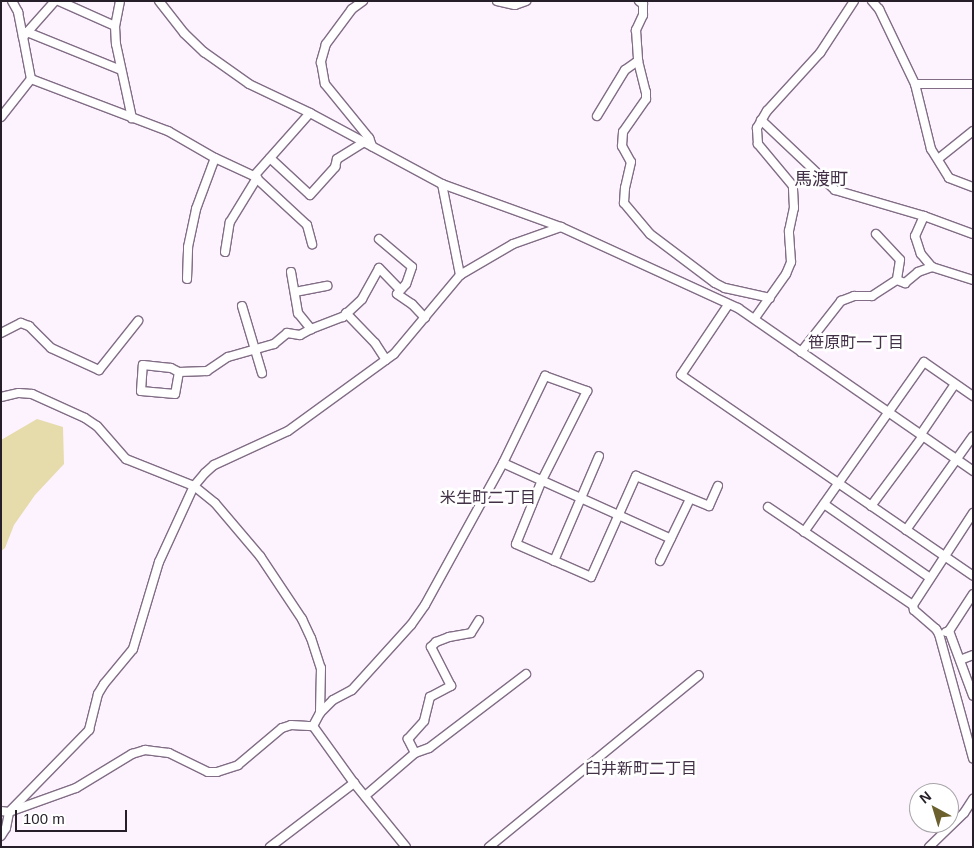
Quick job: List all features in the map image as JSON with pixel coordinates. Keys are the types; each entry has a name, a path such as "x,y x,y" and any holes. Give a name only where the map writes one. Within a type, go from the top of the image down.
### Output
{"street":[{"path":"1,116 31,79 25,34 18,12 12,1"},
{"path":"25,34 54,1"},
{"path":"58,1 115,26"},
{"path":"120,1 115,26 121,70 132,118"},
{"path":"159,1 184,33 220,65 249,84 310,113 442,184 561,227 755,318 973,471"},
{"path":"363,1 352,5 326,44 321,62 322,77 325,84 369,138 372,146"},
{"path":"497,1 515,5 526,1"},
{"path":"639,1 642,4 642,15 636,30 638,61 646,99 623,132 622,146 631,162 624,188 624,203 650,234 715,283 725,288 770,298"},
{"path":"755,318 770,298 791,262 789,230 794,208 793,186 758,144 757,128 760,120 820,53 854,1"},
{"path":"872,1 879,9 915,84 931,149 949,178 972,185"},
{"path":"25,34 121,70"},
{"path":"596,116 626,70 638,61"},
{"path":"31,79 168,131 215,158 256,177 307,225 312,244"},
{"path":"915,84 973,84"},
{"path":"225,252 230,222 256,177 270,158 310,113"},
{"path":"760,120 835,190 924,216 973,234"},
{"path":"938,159 973,131"},
{"path":"270,158 310,195 335,167 337,159 364,142"},
{"path":"187,279 188,247 196,209 215,158"},
{"path":"442,184 460,275"},
{"path":"924,216 915,236 921,254 932,267 973,280"},
{"path":"1,836 6,828 5,811 89,730 98,694 133,649 159,562 194,486 214,465 288,431 386,360 405,343 460,275 513,244 561,227"},
{"path":"802,352 841,301 854,296 872,296 897,280 900,260 876,234"},
{"path":"379,239 412,268 406,284 397,294 412,304 425,318"},
{"path":"897,280 904,283 918,272 932,267"},
{"path":"179,372 175,394 141,391 143,365 171,368 179,372 208,371 228,357 274,344 287,333 300,335 346,313 362,299 379,268 400,290"},
{"path":"291,272 298,313 311,329"},
{"path":"295,292 327,286"},
{"path":"728,305 681,375 973,576"},
{"path":"242,306 262,373"},
{"path":"346,313 375,344 386,360"},
{"path":"1,333 21,323 30,326 51,348 99,370 138,320"},
{"path":"804,532 924,362 973,396"},
{"path":"313,726 320,714 333,700 352,690 411,625 425,606 503,463 544,376 587,391 542,480 516,544 591,577 636,476 708,506 718,486"},
{"path":"871,506 956,384"},
{"path":"1,397 19,393 32,394 76,414 97,426 126,459 194,486 215,503 255,549 302,619 311,638 321,668 320,714"},
{"path":"906,530 973,436"},
{"path":"554,561 599,456"},
{"path":"503,463 671,539"},
{"path":"660,561 690,499"},
{"path":"824,504 930,578"},
{"path":"768,507 912,605 939,634 973,758"},
{"path":"912,605 944,557 970,523 973,513"},
{"path":"939,634 949,631 973,594"},
{"path":"415,753 408,739 424,721 430,697 451,686 430,648 436,642 449,637 471,633 480,620"},
{"path":"949,631 973,695"},
{"path":"960,660 973,655"},
{"path":"365,796 415,753 429,748 526,674"},
{"path":"490,847 698,675"},
{"path":"5,811 76,788 132,754 145,750 169,753 208,772 217,772 238,765 282,728 290,725 313,726"},
{"path":"313,726 354,783 406,847"},
{"path":"270,847 354,783"},
{"path":"929,847 964,813 973,799"}],"shaded area":[{"path":"37,419 63,427 64,464 35,495 14,525 5,548 1,551 1,440"}],"district":[{"name":"馬渡町","path":"821,179"},
{"name":"笹原町一丁目","path":"856,343"},
{"name":"米生町二丁目","path":"488,498"},
{"name":"臼井新町二丁目","path":"641,769"}]}
